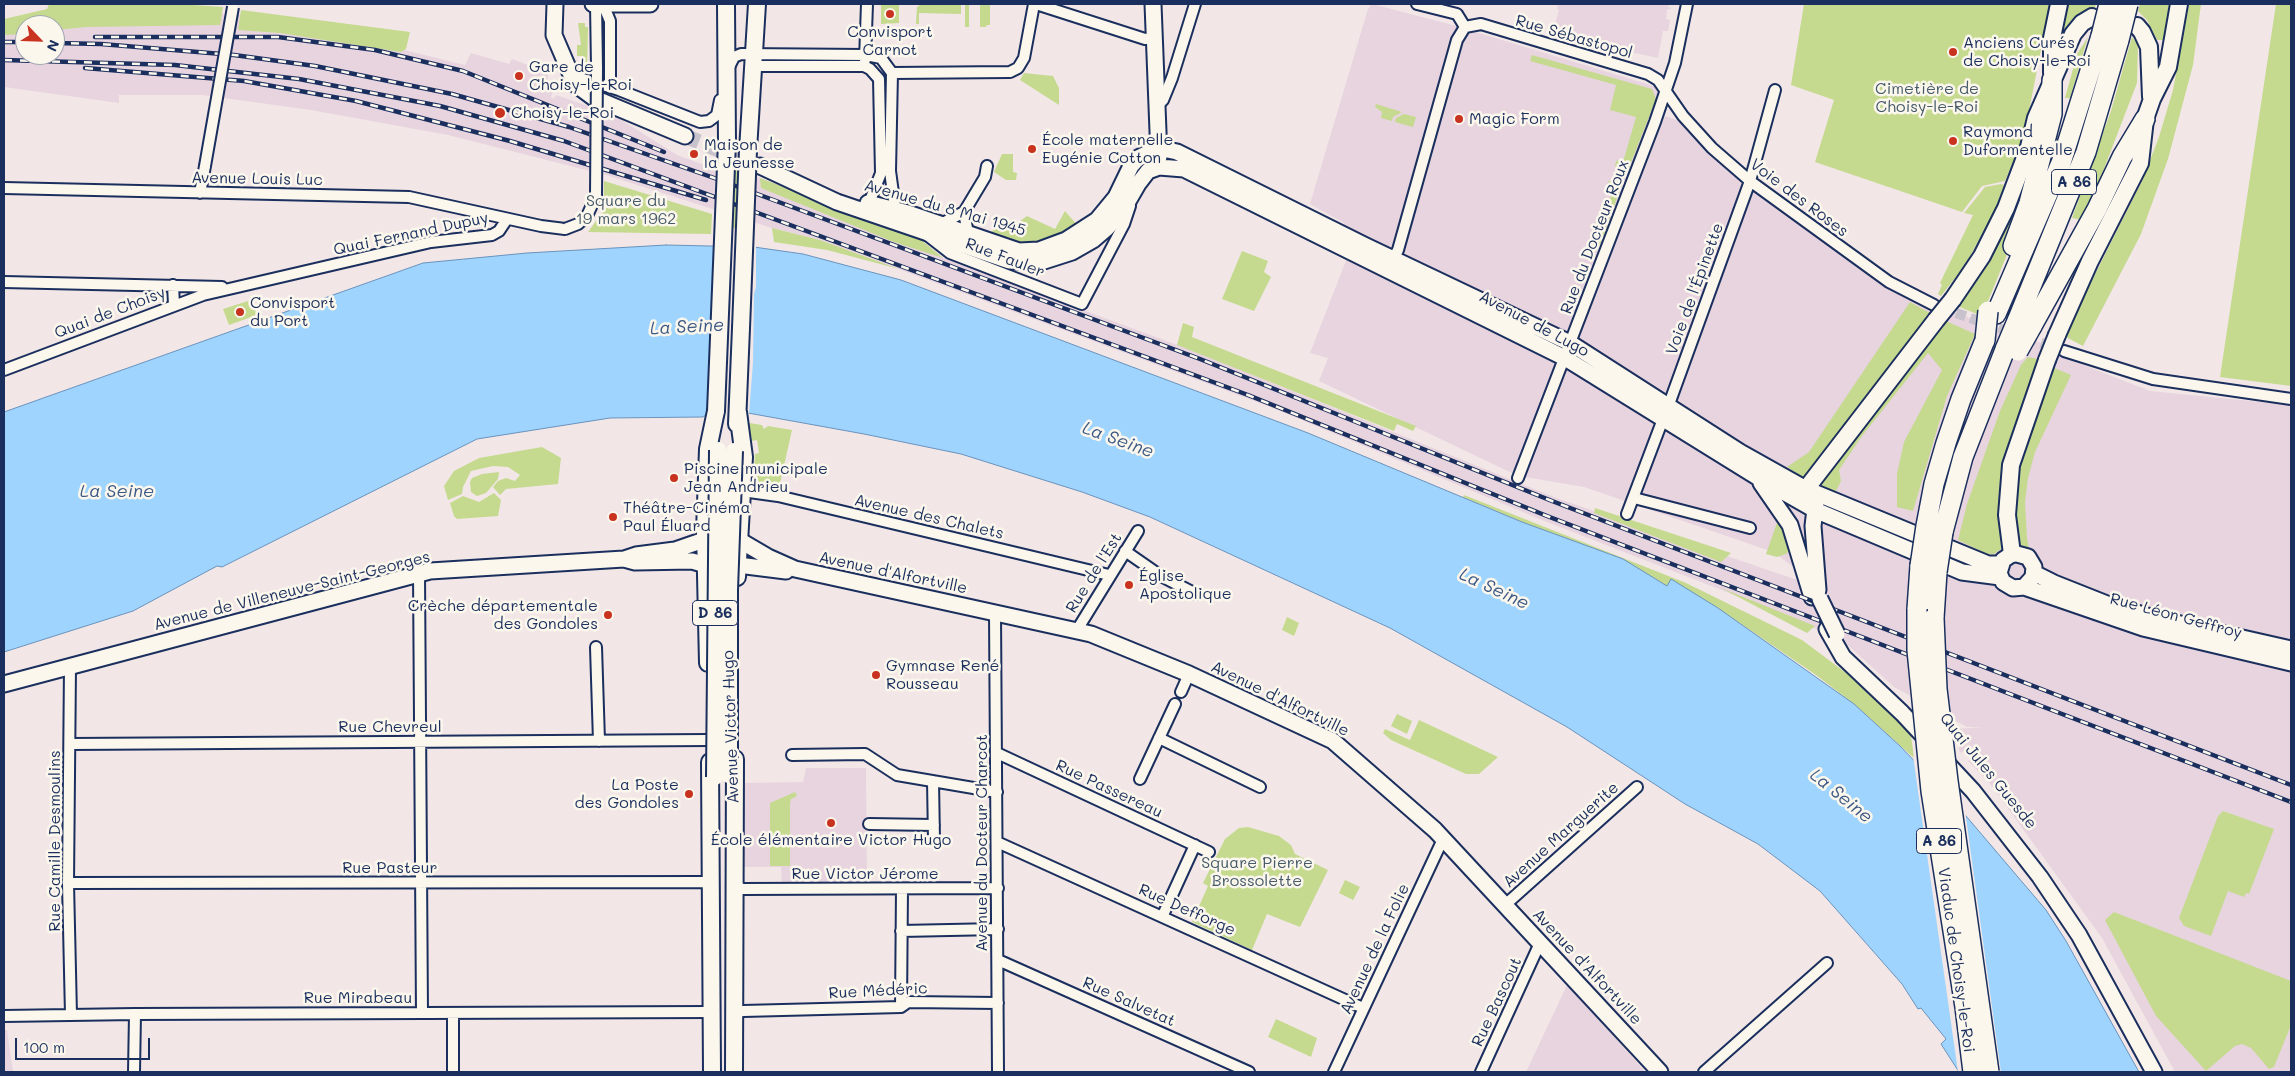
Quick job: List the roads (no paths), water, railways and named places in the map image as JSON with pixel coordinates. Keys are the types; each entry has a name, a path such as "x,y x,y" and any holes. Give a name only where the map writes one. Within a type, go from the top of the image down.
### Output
{"highway":[{"name":"A 86","path":"1927,531 1962,457 1985,424 2086,152 2110,38 2109,4"},
{"name":"A 86","path":"1929,569 1927,531 1934,484 1961,399 1985,340 1992,313 2061,163 2110,38 2128,4"},
{"path":"1992,313 2029,203 2048,134 2052,114 2052,80"},
{"path":"2024,323 2097,209 2122,157 2145,119"},
{"name":"Viaduc de Choisy-le-Roi","path":"1929,569 1917,609 1917,650 1931,791 1965,1007 1973,1072"},
{"name":"Viaduc de Choisy-le-Roi","path":"1929,569 1934,618 1937,689 1989,1072"}],"main road":[{"path":"555,4 554,35 575,84 594,98 685,136"},
{"path":"594,4 650,4"},
{"name":"D 86","path":"738,412 748,150 757,4"},
{"path":"1138,184 1148,171 1159,167 1153,150 1158,105 1153,4"},
{"path":"2052,80 2052,38 2059,4"},
{"path":"1815,510 1962,572 2004,565 2023,555 2028,557 2034,567 2031,581 2018,589 2007,586 2004,565 2012,465 2057,335 2090,261 2140,163 2145,119 2168,67 2179,4"},
{"name":"D 86","path":"716,412 728,142 726,8"},
{"path":"1790,525 1807,495 1935,313 1953,299 1982,256 2006,208 2029,147 2036,118 2073,34 2082,23 2092,17"},
{"path":"2137,26 2149,47 2152,100"},
{"name":"Avenue de Lugo","path":"1153,150 1177,152 1393,259 1570,343 1665,413 1757,477 1807,495 1927,531"},
{"name":"Avenue du 8 Mai 1945","path":"760,166 811,189 868,208 895,216 941,224 1019,251 1039,250 1066,240 1097,220 1116,197 1131,166 1153,150"},
{"name":"Avenue de Lugo","path":"1159,167 1184,169 1565,358 1807,495"},
{"name":"Avenue du 8 Mai 1945","path":"895,216 922,231 1009,261 1044,261 1072,252 1093,240 1123,210 1138,184"},
{"name":"Avenue Victor Hugo","path":"712,1072 709,740 704,540 708,449 716,412"},
{"name":"Avenue Victor Hugo","path":"716,412 722,776 734,818"},
{"name":"Avenue Victor Hugo","path":"734,1072 734,629 744,452 738,412"},
{"name":"Avenue Victor Hugo","path":"710,809 722,776 732,474 738,412"},
{"name":"Quai Jules Guesde","path":"1757,477 1790,525 1816,598 1843,657 1908,718 1972,791 2040,877 2079,935 2154,1072"},
{"name":"Quai Jules Guesde","path":"1807,495 1815,510 1813,526 1816,598"},
{"path":"1927,531 1988,564 2004,565"},
{"path":"704,540 739,540"},
{"name":"Avenue de Villeneuve-Saint-Georges","path":"4,684 419,573 624,559 636,555 675,550 704,540"},
{"name":"Avenue d'Alfortville","path":"739,540 768,557 795,569 1077,630 1122,646 1189,674 1332,741 1395,793 1443,839 1660,1072"},
{"name":"Avenue de Villeneuve-Saint-Georges","path":"624,559 635,562 692,561 706,565 738,565"},
{"name":"Avenue d'Alfortville","path":"738,565 779,571 795,569"},
{"name":"Rue Léon Geffroy","path":"2034,573 2112,606 2154,618 2291,649"},
{"name":"Rue Léon Geffroy","path":"2024,587 2143,628 2291,663"},
{"name":"Quai Jules Guesde","path":"1832,632 1847,653 1909,704 1986,794 2048,875 2086,930 2164,1072"}],"street":[{"name":"Quai Fernand Dupuy","path":"228,288 431,242 492,235 499,231 507,219 556,229 578,224 587,216 596,196 597,24 594,4"},
{"path":"603,4 610,21 610,88"},
{"path":"864,66 867,4"},
{"path":"892,74 1010,72 1018,68 1024,58 1035,4 1145,39 1154,38"},
{"path":"1158,105 1172,78 1195,4"},
{"path":"1393,259 1398,250 1457,40 1464,27 1457,14 1417,4"},
{"name":"Rue du Docteur Roux","path":"1518,478 1666,92 1675,63 1687,4"},
{"path":"200,193 234,5"},
{"path":"570,75 700,122 714,118 720,106 720,23 726,8"},
{"name":"Rue Sébastopol","path":"1464,27 1481,24 1648,74 1658,80 1666,92"},
{"path":"727,72 734,56 741,54 753,59 864,66 875,74 881,85 881,173 868,208"},
{"path":"753,59 866,54 881,58 892,74 890,171 895,216"},
{"name":"Voie de l'Épinette","path":"1627,514 1750,181 1775,90"},
{"name":"Voie des Roses","path":"1666,92 1681,114 1712,148 1750,181 1935,313"},
{"path":"941,224 964,212 985,176 986,166"},
{"name":"Rue Fauler","path":"922,231 950,253 1082,304 1124,224 1138,184"},
{"name":"Avenue Louis Luc","path":"4,188 409,197 507,219"},
{"path":"964,212 968,234"},
{"path":"4,282 173,285 228,288"},
{"path":"173,285 174,305"},
{"name":"Quai de Choisy","path":"4,370 174,305 228,288"},
{"path":"2064,351 2153,380 2291,398"},
{"name":"Avenue des Chalets","path":"742,491 778,496 1109,575"},
{"path":"1634,498 1750,528"},
{"name":"Rue de l'Est","path":"1077,630 1109,575 1138,532"},
{"path":"1124,551 1160,576 1196,594"},
{"path":"419,573 422,1013"},
{"name":"Avenue du Docteur Charcot","path":"995,613 998,1072"},
{"path":"596,647 598,741"},
{"name":"Rue Camille Desmoulins","path":"70,667 68,882 71,1015"},
{"path":"1181,692 1189,674"},
{"path":"1140,779 1176,704"},
{"path":"1159,738 1260,787"},
{"name":"Rue Chevreul","path":"70,744 299,741 420,743 709,740"},
{"name":"Rue Passereau","path":"997,753 1209,852"},
{"path":"792,755 865,754 898,775 997,792"},
{"path":"933,781 934,840"},
{"name":"Avenue Marguerite","path":"1506,905 1637,787"},
{"path":"869,824 934,825"},
{"name":"Avenue de la Folie","path":"1334,1072 1443,839"},
{"name":"Rue Defforge","path":"997,842 1163,915 1364,1008"},
{"path":"1163,915 1195,845"},
{"name":"Rue Pasteur","path":"68,882 704,882 711,886"},
{"name":"Rue Victor Jérome","path":"735,884 742,888 998,888"},
{"path":"901,1007 902,889"},
{"path":"901,930 998,930"},
{"name":"Rue Bascout","path":"1481,1072 1540,943"},
{"name":"Rue Salvetat","path":"998,960 1249,1072"},
{"path":"1704,1072 1827,963"},
{"name":"Rue Médéric","path":"734,1020 739,1012 743,1011 901,1007 908,1002 998,1003"},
{"name":"Rue Mirabeau","path":"4,1016 422,1013 453,1015 712,1012"},
{"path":"134,1072 135,1014"},
{"path":"453,1015 453,1072"}],"water":[{"name":"La Seine","path":"666,245 754,247 803,254 901,280 1308,433 1522,522 1623,559 1667,586 1671,579 1718,608 1854,704 1900,746 1955,803 2046,910 2066,941 2139,1072 1959,1072 1941,1044 1946,1039 1921,1008 1918,1009 1902,984 1820,891 1758,844 1685,804 1567,727 1390,628 1150,517 1082,492 961,454 864,434 748,413 712,411 703,417 610,418 477,439 222,567 217,566 133,611 4,652 4,412 423,263 527,253"}],"tunnel":[{"path":"685,136 758,166"},
{"path":"1942,308 2056,348"}],"railway":[{"path":"95,37 278,37 375,50 463,71 664,152"},
{"path":"4,42 15,42"},
{"path":"65,43 101,44 234,55 315,66 452,94 569,127 717,179 1200,359 1552,501 2291,785"},
{"path":"4,60 175,65 299,79 440,106 564,141 1248,395 1547,516 2291,802"},
{"path":"85,68 244,81 356,101 510,141 706,200"}],"place":[{"name":"Convisport Carnot","path":"890,14"},
{"name":"Anciens Curés de Choisy-le-Roi","path":"1953,52"},
{"name":"Gare de Choisy-le-Roi","path":"519,76"},
{"name":"Choisy-le-Roi","path":"500,113"},
{"name":"Magic Form","path":"1459,119"},
{"name":"Raymond Duformentelle","path":"1953,141"},
{"name":"École maternelle Eugénie Cotton","path":"1032,149"},
{"name":"Maison de la Jeunesse","path":"694,154"},
{"name":"Convisport du Port","path":"240,312"},
{"name":"Piscine municipale Jean Andrieu","path":"674,478"},
{"name":"Théâtre-Cinéma Paul Éluard","path":"613,517"},
{"name":"Église Apostolique","path":"1129,585"},
{"name":"Crèche départementale des Gondoles","path":"608,615"},
{"name":"Gymnase René Rousseau","path":"876,675"},
{"name":"La Poste des Gondoles","path":"689,794"},
{"name":"École élémentaire Victor Hugo","path":"831,823"}],"park label":[{"name":"Cimetière de Choisy-le-Roi","path":"1927,98"},
{"name":"Square du 19 mars 1962","path":"626,210"},
{"name":"Square Pierre Brossolette","path":"1257,872"}]}
